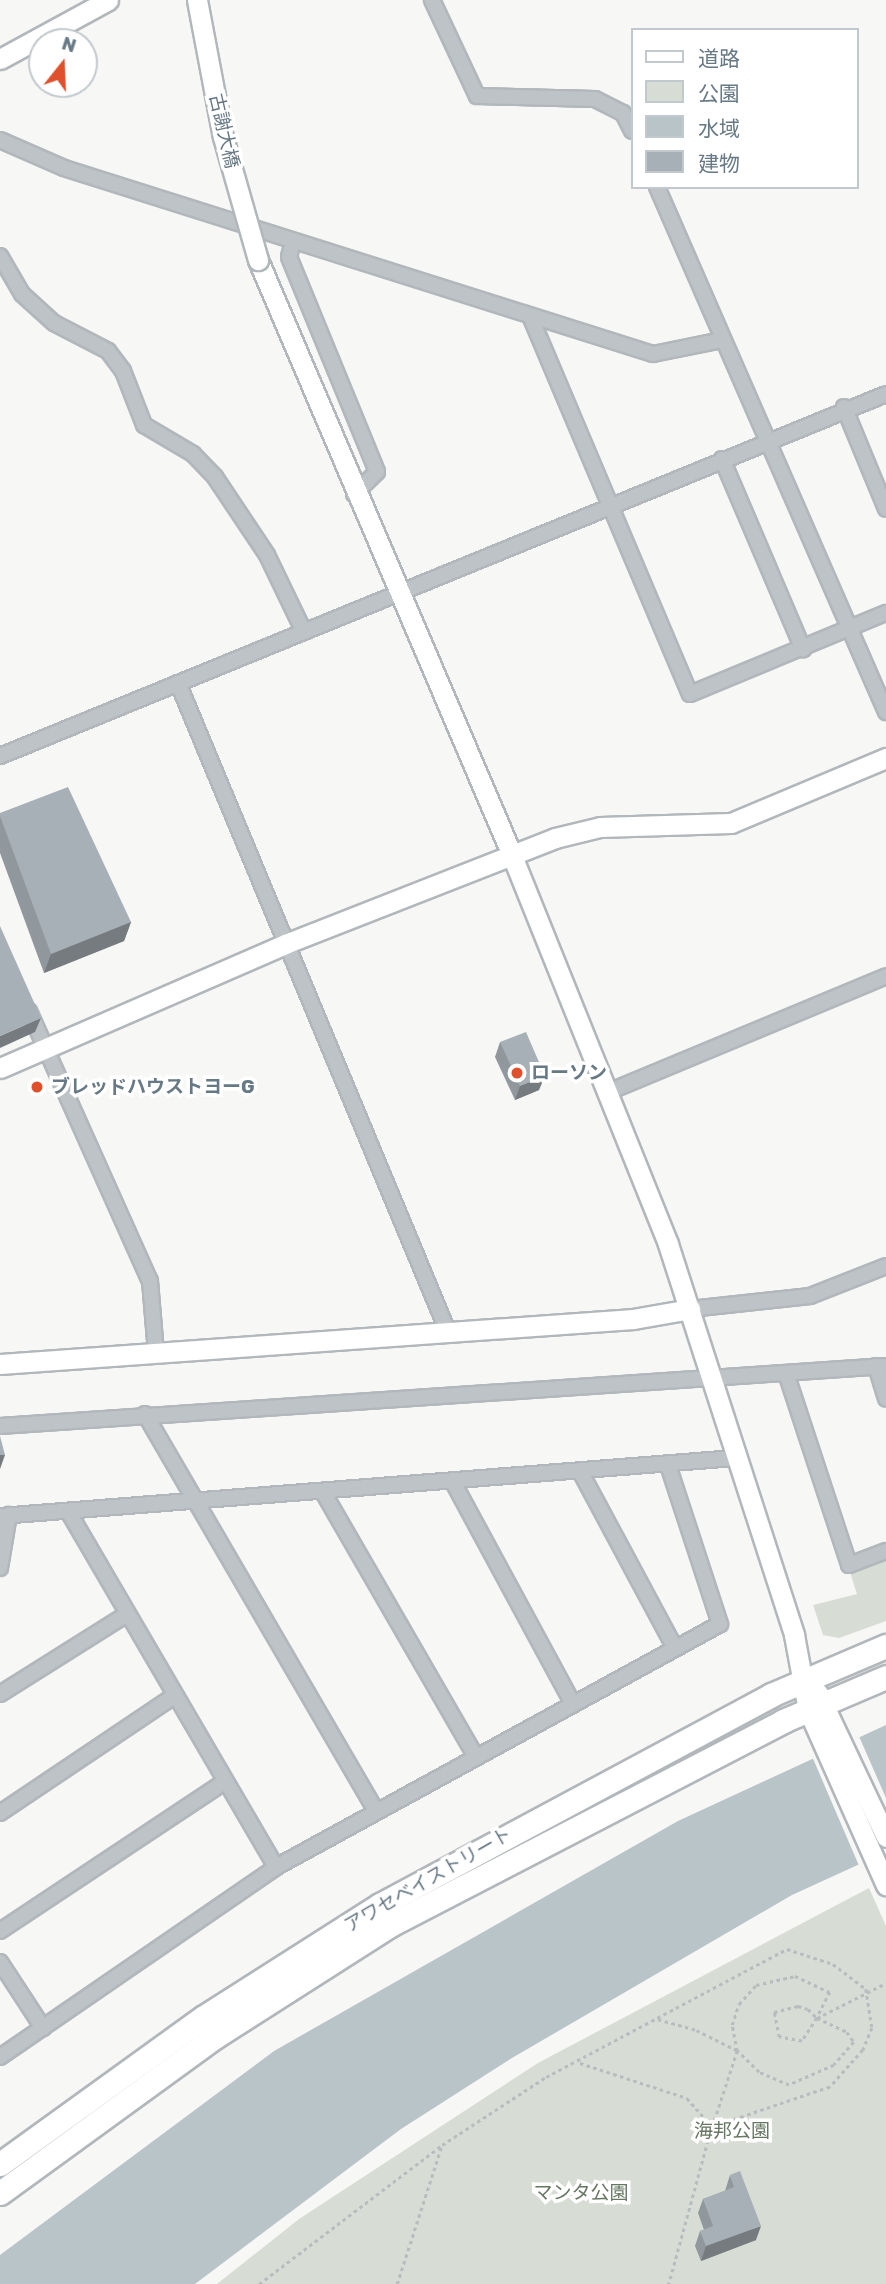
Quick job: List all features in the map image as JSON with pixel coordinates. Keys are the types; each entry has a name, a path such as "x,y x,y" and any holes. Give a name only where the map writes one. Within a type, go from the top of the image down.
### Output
{"main road":[{"name":"アワセベイストリート","path":"0,2164 204,2017 380,1905 806,1678 886,1646"},
{"name":"アワセベイストリート","path":"0,2193 216,2036 390,1925 817,1706 886,1677"}],"street":[{"path":"0,59 108,0"},
{"name":"古謝大橋","path":"197,0 223,137 258,260 355,494 401,592 511,853 608,1092 690,1309 817,1706"},
{"path":"432,0 477,96 595,99 623,113 630,127"},
{"path":"0,140 64,168 531,318 653,354 722,340"},
{"path":"658,189 886,712"},
{"path":"293,241 289,257 377,472 355,494"},
{"path":"0,256 22,293 54,323 108,351 124,371 144,425 193,454 215,477 267,555 304,632"},
{"path":"531,318 690,694 886,613"},
{"path":"0,756 844,407 886,394"},
{"path":"844,407 886,509"},
{"path":"722,458 803,649"},
{"path":"178,683 448,1332"},
{"path":"0,1068 285,944 511,853 600,827 731,823 886,758"},
{"path":"608,1092 886,976"},
{"path":"24,999 150,1281 156,1352"},
{"path":"0,1364 448,1332 810,1296 886,1266"},
{"path":"0,1426 145,1414 881,1366 886,1399"},
{"path":"786,1373 849,1565 886,1551"},
{"path":"145,1414 375,1809"},
{"path":"0,1568 5,1516 736,1458"},
{"path":"0,2057 276,1867 571,1700 719,1624 668,1465"},
{"path":"580,1472 675,1648"},
{"path":"453,1482 571,1700"},
{"path":"323,1492 474,1754"},
{"path":"68,1511 276,1867"},
{"path":"0,1694 127,1614"},
{"path":"0,1813 174,1696"},
{"path":"817,1706 886,1837"},
{"path":"828,1729 885,1883"},
{"path":"0,1931 224,1782"},
{"path":"0,1962 43,2028"}],"path":[{"path":"259,2284 442,2145 546,2077 580,2063 655,2019 787,1949 833,1964 866,1989 873,2028 863,2050 830,2087 712,2127"},
{"path":"655,2019 737,2051 759,2073 789,2085 813,2079 854,2042 817,2018 808,2009 786,2006 774,2012 772,2025 779,2037 803,2041 817,2018 830,1992 813,1980 774,1978 738,2004 732,2025 737,2051 712,2127 669,2284"},
{"path":"817,2018 866,1989 886,1983"},
{"path":"580,2063 687,2098 712,2127"},
{"path":"397,2284 419,2200 442,2145"}],"green space":[{"path":"886,1552 886,1621 839,1638 823,1635 813,1605 857,1594 848,1566"},
{"name":"海邦公園","path":"869,1888 886,1926 886,2284 217,2284 299,2219 538,2063"}],"water":[{"path":"886,1725 886,1852 792,1895 512,2058 401,2129 195,2284 0,2284 0,2255 274,2051 678,1821"}],"pier":[{"path":"858,1734 886,1798 886,1856 860,1868 811,1754"}],"building":[{"path":"68,787 131,922 51,954 0,813"},
{"path":"0,926 41,1018 0,1036"},
{"path":"526,1032 545,1076 520,1086 500,1042"},
{"path":"0,1436 5,1455 0,1455"},
{"path":"740,2171 761,2226 706,2246 700,2231 713,2226 703,2199 734,2187 730,2175"}],"place":[{"name":"ローソン","path":"517,1073"},
{"name":"ブレッドハウストヨーG","path":"37,1087"}],"park label":[{"name":"マンタ公園","path":"581,2193"}]}
